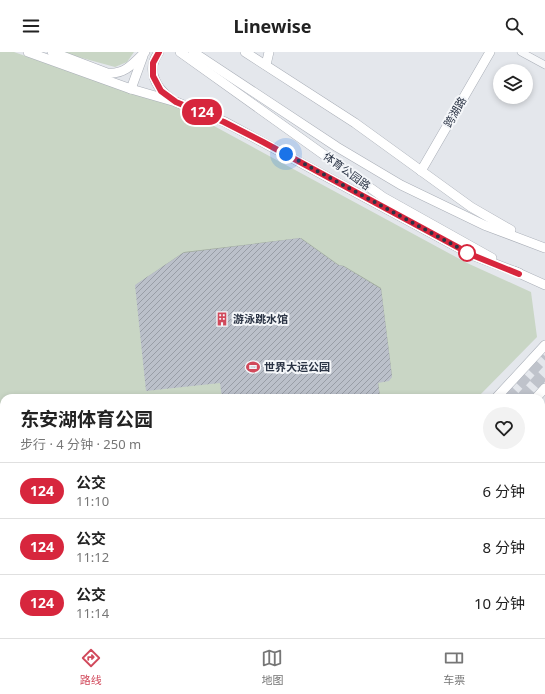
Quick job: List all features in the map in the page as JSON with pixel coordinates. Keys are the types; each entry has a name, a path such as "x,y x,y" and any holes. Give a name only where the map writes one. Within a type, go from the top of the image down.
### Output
{"street":[{"path":"28,52 131,89 176,102 224,122 472,255 519,274"},
{"path":"52,52 107,73 115,74 130,67 145,52"},
{"path":"131,89 145,52"},
{"path":"159,52 153,63 153,76 161,91 176,102"},
{"name":"体育公园路","path":"180,52 383,196 519,274 545,285"},
{"name":"体育公园路","path":"193,52 337,147 401,184 484,225 544,247"},
{"path":"245,52 355,123 471,207 544,247"},
{"path":"266,65 269,52"},
{"name":"跨湖路","path":"421,171 490,52"},
{"path":"521,52 545,65"},
{"path":"500,394 545,345"},
{"path":"533,358 545,355"}],"green space":[{"name":"世界大运公园","path":"0,52 14,52 119,89 179,107 467,263 531,292 537,337 481,394 0,394"},
{"path":"60,52 134,52 127,62 115,67"}],"building":[{"path":"300,238 338,265 343,266 381,289 392,377 389,381 378,383 379,394 221,394 220,383 146,391 135,285 183,253"}],"tunnel":[{"path":"510,394 545,356"},
{"path":"526,394 545,373"}],"bus line":[{"name":"124","path":"159,52 155,58 152,69 155,84 161,91 176,102 224,122 263,142 472,255 519,274"}],"place":[{"name":"游泳跳水馆","path":"222,319"},
{"name":"世界大运公园","path":"253,367"}],"route":[{"path":"286,154 353,192 472,255 467,253"}]}
